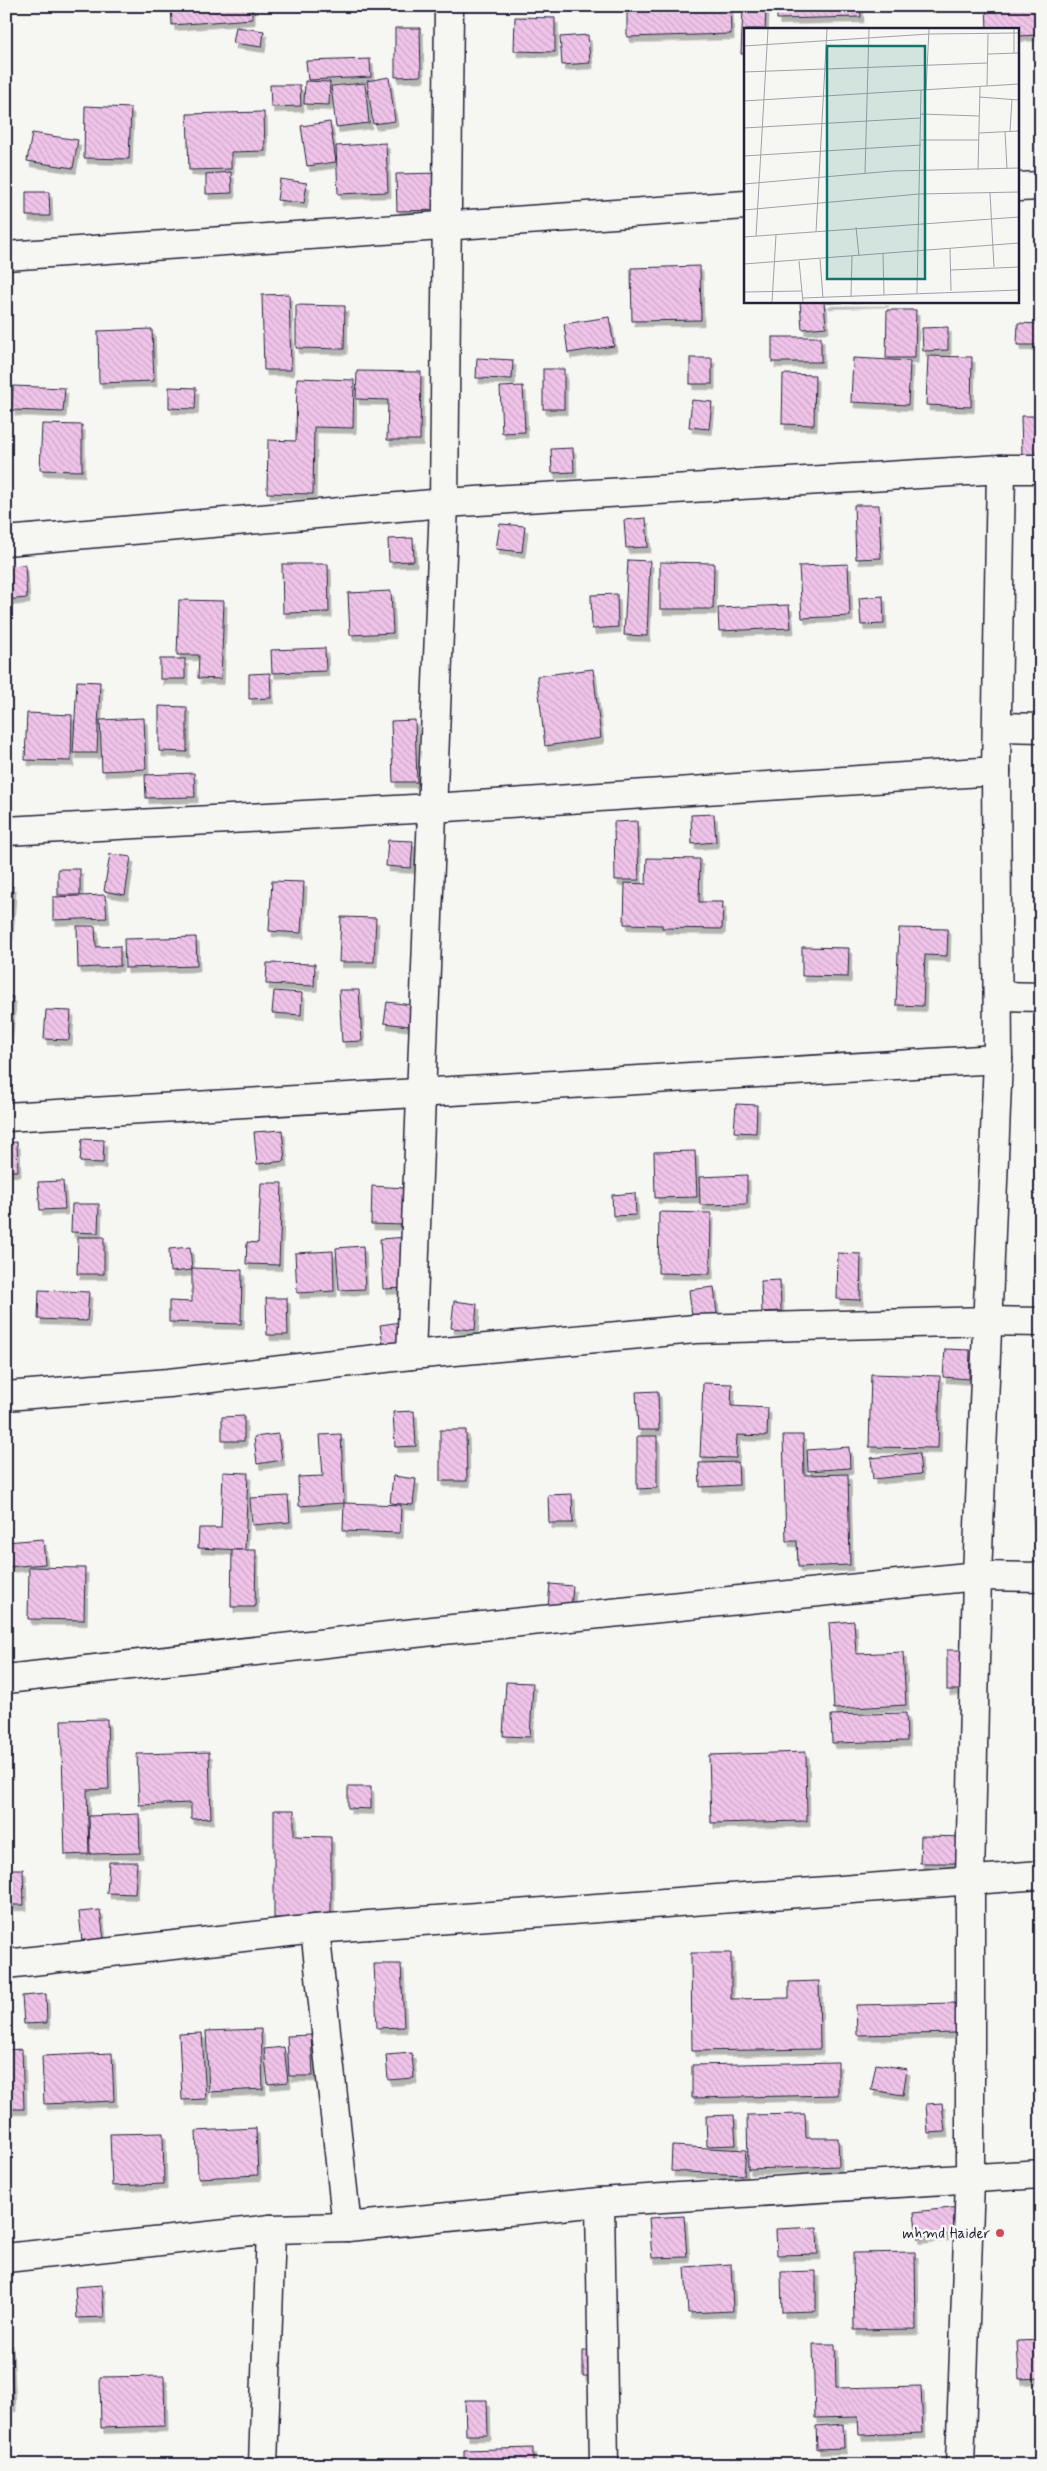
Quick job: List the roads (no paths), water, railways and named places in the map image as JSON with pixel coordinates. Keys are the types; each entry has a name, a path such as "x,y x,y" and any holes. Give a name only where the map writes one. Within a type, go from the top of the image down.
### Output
{"street":[{"path":"411,1356 444,504 449,6"},
{"path":"1020,187 1041,186"},
{"path":"6,256 448,224 744,205"},
{"path":"960,2465 970,2180 970,1879 977,1576 989,1321 998,1059 996,771 1002,469"},
{"path":"6,541 444,504 1002,469 1041,469"},
{"path":"998,727 1041,728"},
{"path":"6,831 432,808 996,771"},
{"path":"998,996 1041,996"},
{"path":"6,1117 998,1059"},
{"path":"6,1396 169,1383 411,1356 696,1329 989,1321 1041,1322"},
{"path":"6,1679 433,1631 977,1576 1041,1578"},
{"path":"6,1964 315,1929 1041,1875"},
{"path":"315,1929 347,2227"},
{"path":"6,2258 271,2229 347,2227 600,2202 1041,2174"},
{"path":"600,2202 604,2465"},
{"path":"264,2465 271,2229"}],"place":[{"name":"mhmd Haider","path":"1000,2233"}]}
